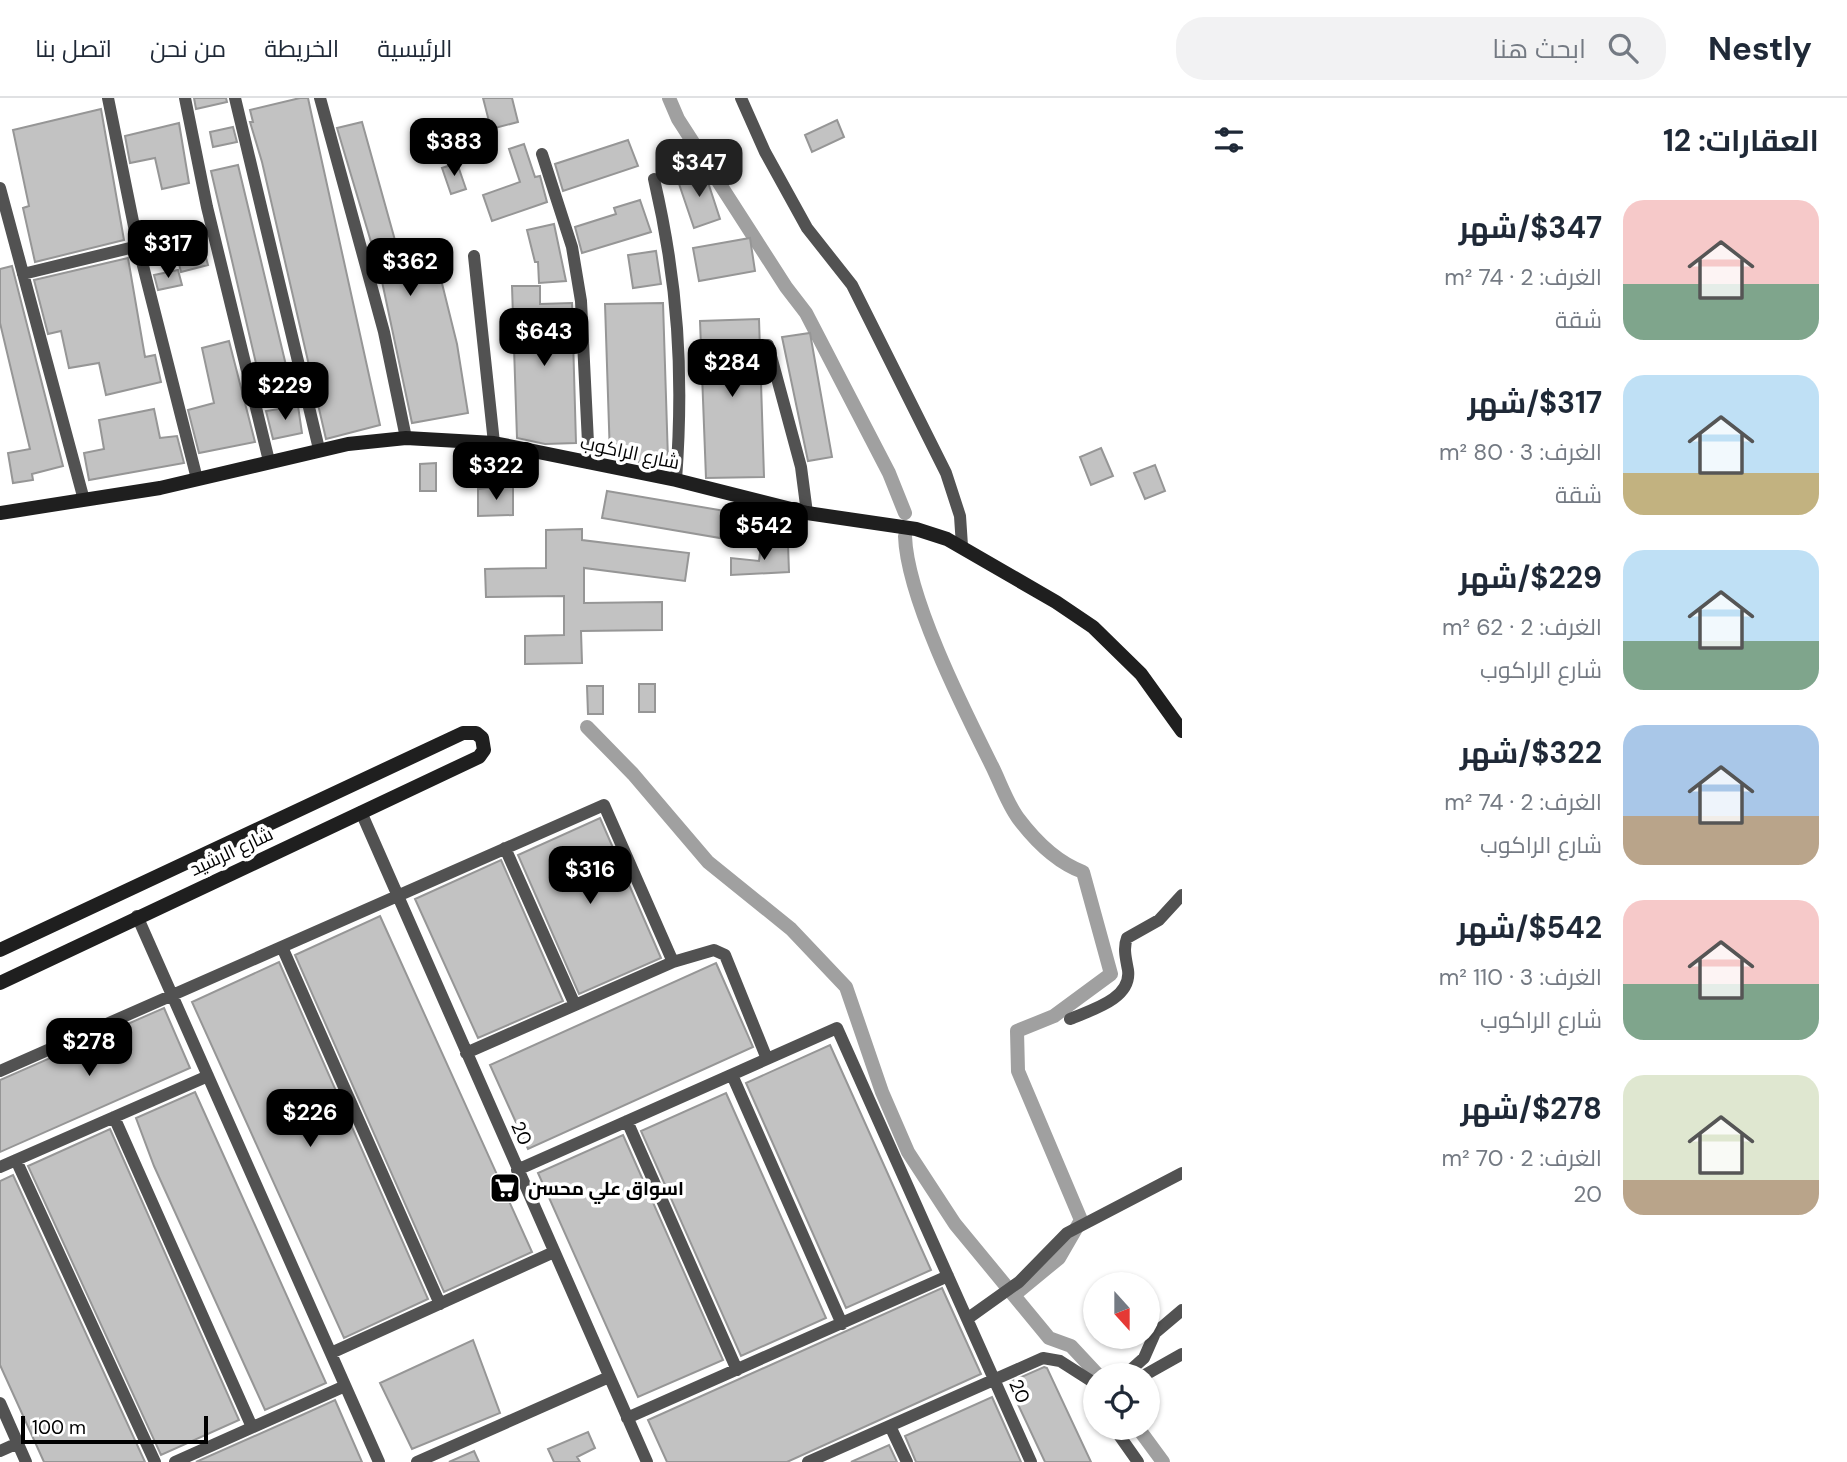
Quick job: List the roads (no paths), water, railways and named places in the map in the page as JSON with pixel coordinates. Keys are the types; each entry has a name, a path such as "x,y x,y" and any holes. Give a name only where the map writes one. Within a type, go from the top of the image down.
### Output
{"street":[{"path":"108,98 138,246 197,479"},
{"path":"185,98 207,207 270,461"},
{"path":"235,98 319,449"},
{"path":"320,98 384,332 406,438"},
{"path":"741,98 765,152 807,228 852,285 946,473 960,516 962,546"},
{"path":"542,153 572,247 581,301 589,463"},
{"path":"654,179 670,248 676,297 680,356 676,480"},
{"path":"0,188 84,500"},
{"path":"23,274 138,246"},
{"path":"474,256 494,443"},
{"path":"768,345 801,467 807,513"},
{"name":"شارع الراكوب","path":"0,513 197,479 319,449 406,438 494,443 676,480 807,513 916,529 962,546 1093,627 1141,674 1182,731"},
{"name":"شارع الرشيد","path":"0,950 463,733 476,733 482,738 484,750 479,757 137,916 0,983"},
{"path":"0,1071 604,805 673,962"},
{"name":"20","path":"361,812 647,1462"},
{"path":"505,848 575,1005"},
{"path":"125,891 379,1462"},
{"path":"1070,1020 1112,1000 1125,988 1129,978 1124,944 1127,938 1159,920 1182,895"},
{"path":"282,947 440,1304"},
{"path":"466,1054 673,962 702,951 714,950 725,955 768,1059 517,1170"},
{"name":"20","path":"768,1059 837,1028 1031,1462"},
{"path":"732,1075 842,1324"},
{"path":"0,1167 208,1076"},
{"path":"114,1117 252,1427"},
{"path":"627,1121 737,1370"},
{"path":"16,1160 155,1462"},
{"path":"967,1319 1019,1282 1067,1234 1182,1173"},
{"path":"331,1353 554,1252"},
{"path":"627,1418 948,1276"},
{"path":"1139,1363 1144,1359 1155,1333 1182,1310"},
{"path":"1160,1366 1182,1354"},
{"path":"808,1462 1043,1358 1060,1361 1083,1376"},
{"path":"417,1462 609,1377"},
{"path":"175,1462 345,1386"},
{"path":"0,1403 26,1462"},
{"path":"890,1426 906,1462"},
{"path":"1122,1440 1138,1462"},
{"path":"0,1451 18,1443"}],"waterway":[{"path":"669,98 678,119 786,287 806,313 889,473 905,513"},
{"path":"905,536 915,590 938,652 966,714 1018,818 1047,850 1064,863 1083,872 1111,974 1054,1016 1017,1031 1018,1071 1081,1220 1059,1258 1014,1295"},
{"path":"587,727 633,774 708,862 791,929 846,987 882,1092 908,1152 955,1224 1049,1338 1071,1346 1087,1363"},
{"path":"1147,1440 1163,1462"}],"place":[{"name":"اسواق علي محسن","path":"505,1188"}]}
